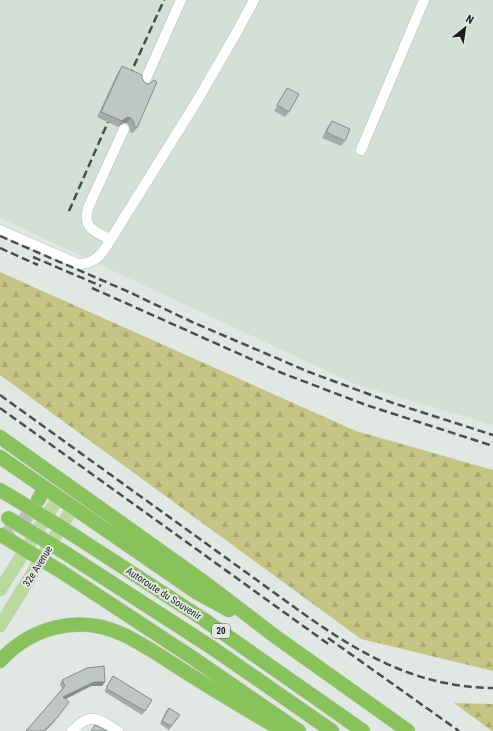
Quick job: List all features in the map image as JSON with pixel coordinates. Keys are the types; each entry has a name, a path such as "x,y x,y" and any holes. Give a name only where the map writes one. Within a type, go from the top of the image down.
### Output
{"highway":[{"path":"0,437 198,578 276,637 408,731"},
{"path":"0,457 16,469 41,494 59,498 196,592 276,637"},
{"path":"0,461 16,469"},
{"name":"Autoroute du Souvenir","path":"0,490 75,536 203,619 363,731"},
{"name":"Autoroute du Souvenir","path":"4,515 205,643 332,731"},
{"path":"1,534 194,658 299,731"},
{"path":"0,661 22,642 37,633 50,628 76,624 105,628 130,638 223,696 284,731"}],"main road":[{"name":"32e Avenue","path":"0,590 59,498"},
{"name":"32e Avenue","path":"0,626 73,507"}],"street":[{"path":"144,83 181,0"},
{"path":"0,230 78,264 87,263 97,258 197,101 254,0"},
{"path":"361,150 424,0"},
{"path":"110,239 92,230 86,218 88,208 124,129"},
{"path":"72,731 80,722 88,718 100,720 118,731"}],"shaded area":[{"path":"0,0 493,0 493,425 355,384 0,218"}],"green space":[{"path":"0,272 356,431 493,470 493,671 361,639 0,375"},
{"path":"454,703 493,704 493,731 492,731"}],"building":[{"path":"122,66 142,75 145,83 149,84 154,80 157,82 137,128 134,126 134,122 131,118 127,117 122,121 101,112"},
{"path":"287,88 299,94 289,112 277,105"},
{"path":"332,121 350,129 345,141 326,132"},
{"path":"104,666 105,682 94,682 63,697 69,702 57,718 44,731 26,731 65,686 62,680 87,668"},
{"path":"113,676 152,700 145,711 107,689 107,686"},
{"path":"169,708 180,715 171,726 162,721"},
{"path":"95,725 107,731 91,731"}],"tunnel":[{"path":"0,536 18,526 38,500"}],"railway":[{"path":"129,77 164,0"},
{"path":"69,211 108,122"},
{"path":"0,236 129,292 192,322 309,372 393,403 493,435"},
{"path":"0,248 38,265"},
{"path":"33,257 101,286"},
{"path":"92,288 282,373 366,405 493,446"},
{"path":"0,395 330,632 373,657 395,668 418,676 442,682 493,688"},
{"path":"0,408 331,646"},
{"path":"328,638 459,731"}]}
